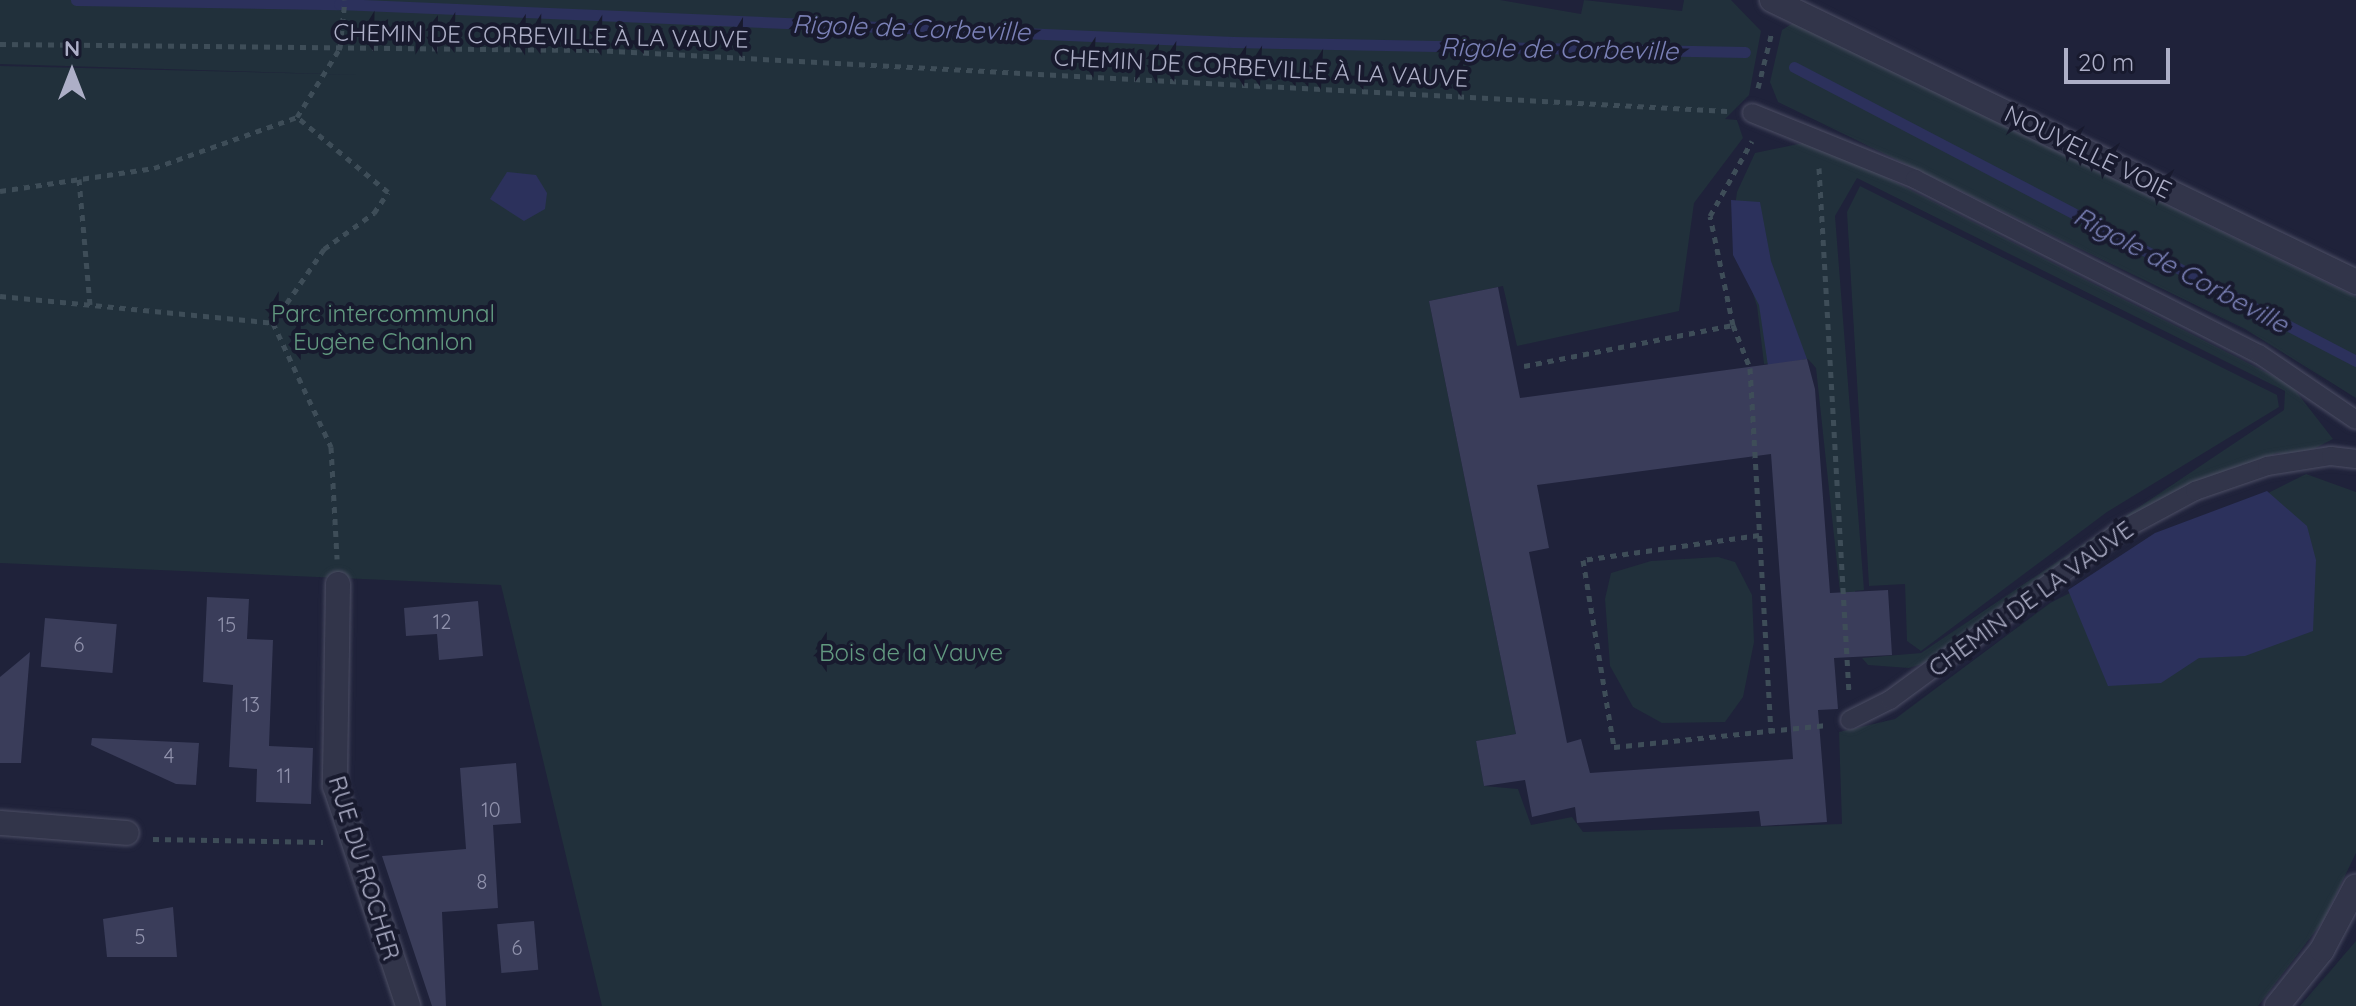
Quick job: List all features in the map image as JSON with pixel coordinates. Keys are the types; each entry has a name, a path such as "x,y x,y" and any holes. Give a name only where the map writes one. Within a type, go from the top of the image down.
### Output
{"street":[{"name":"NOUVELLE VOIE","path":"1774,10 1822,11 2356,282"},
{"name":"RUE DU ROCHER","path":"338,584 335,786 408,1006"},
{"path":"0,823 127,833"},
{"path":"2277,1006 2322,950 2356,886"}],"lane":[{"path":"1754,103 1817,139 1915,179 2259,354 2356,420"},
{"name":"CHEMIN DE LA VAUVE","path":"1850,720 1890,700 2117,533 2195,491 2267,466 2331,456 2356,459"}],"path":[{"path":"0,191 154,168 297,117 340,48 345,0"},
{"path":"1771,732 1750,368 1733,325 1710,216 1752,149 1754,103 1774,10"},
{"name":"CHEMIN DE CORBEVILLE À LA VAUVE","path":"0,44 595,50 1754,103"},
{"path":"273,323 324,249 374,213 388,192 297,117"},
{"path":"1759,535 1583,560 1614,747 1771,732 1850,720 1817,139"},
{"path":"79,179 90,305"},
{"path":"0,296 273,323"},
{"path":"273,323 331,447 338,584"},
{"path":"1524,366 1733,325"},
{"path":"127,833 161,841 336,842"}],"green space":[{"path":"0,0 1500,0 1581,14 1584,0 1682,11 1684,0 1731,0 1761,31 1749,95 1725,119 1737,120 1743,138 1694,203 1679,311 1517,346 1503,286 1429,301 1516,734 1476,741 1484,786 1518,789 1531,825 1572,817 1583,832 1842,824 1839,732 1895,719 2050,603 2306,474 2356,492 2356,853 2323,921 2258,1006 602,1006 501,585 0,563 0,66 363,75 0,64"},
{"path":"1793,23 2356,297 2356,398 2245,329 1778,102 1770,82 1782,30"},
{"path":"1803,143 1850,159 2291,385 2333,439 2298,457 2277,453 2203,483 1939,659 1909,668 1868,665 1862,658 1921,653 2284,410 2285,391 1857,178 1835,216 1864,590 1855,591 1858,656 1847,657 1816,368 1808,359 1764,364 1757,306 1732,228 1737,192 1755,153"},
{"path":"1860,186 2277,395 2279,407 2107,512 1921,651 1907,641 1905,584 1869,586 1847,212"},
{"path":"1718,557 1735,562 1752,595 1754,642 1743,697 1725,722 1662,723 1633,707 1610,666 1605,599 1611,573 1651,561"},
{"path":"2356,941 2356,1006 2300,1006"}],"water":[{"path":"507,172 536,175 547,193 545,209 524,221 490,199"},
{"path":"1731,200 1760,202 1771,261 1807,359 1768,366 1759,305 1733,255"},
{"path":"2267,491 2307,526 2316,560 2313,631 2245,656 2199,658 2161,683 2108,686 2068,590 2155,533"}],"building":[{"path":"1498,287 1520,398 1807,359 1815,389 1830,593 1888,590 1892,655 1834,658 1838,709 1818,710 1827,822 1761,826 1759,811 1577,823 1575,807 1532,817 1525,780 1484,786 1476,741 1516,734 1429,301","holes":["1771,454 1793,759 1590,773 1581,739 1567,743 1529,552 1549,548 1537,485"]},
{"path":"207,597 249,599 247,639 273,640 269,746 313,748 311,804 256,802 257,769 229,767 233,685 203,682"},
{"path":"478,601 483,656 439,660 437,634 406,636 404,608"},
{"path":"45,618 117,624 112,673 41,667"},
{"path":"30,652 21,763 0,763 0,677"},
{"path":"92,738 199,743 196,785 176,784 91,745"},
{"path":"516,763 521,823 493,825 498,908 442,912 446,1006 432,1006 382,856 466,849 460,768"},
{"path":"173,907 177,957 107,957 103,919"},
{"path":"534,921 538,970 501,973 497,924"}],"waterway":[{"name":"Rigole de Corbeville","path":"76,0 339,4 1233,42 1745,52"},
{"name":"Rigole de Corbeville","path":"1794,67 2356,361"}],"park label":[{"name":"Parc intercommunal Eugène Chanlon","path":"383,328"},
{"name":"Bois de la Vauve","path":"911,653"}]}
